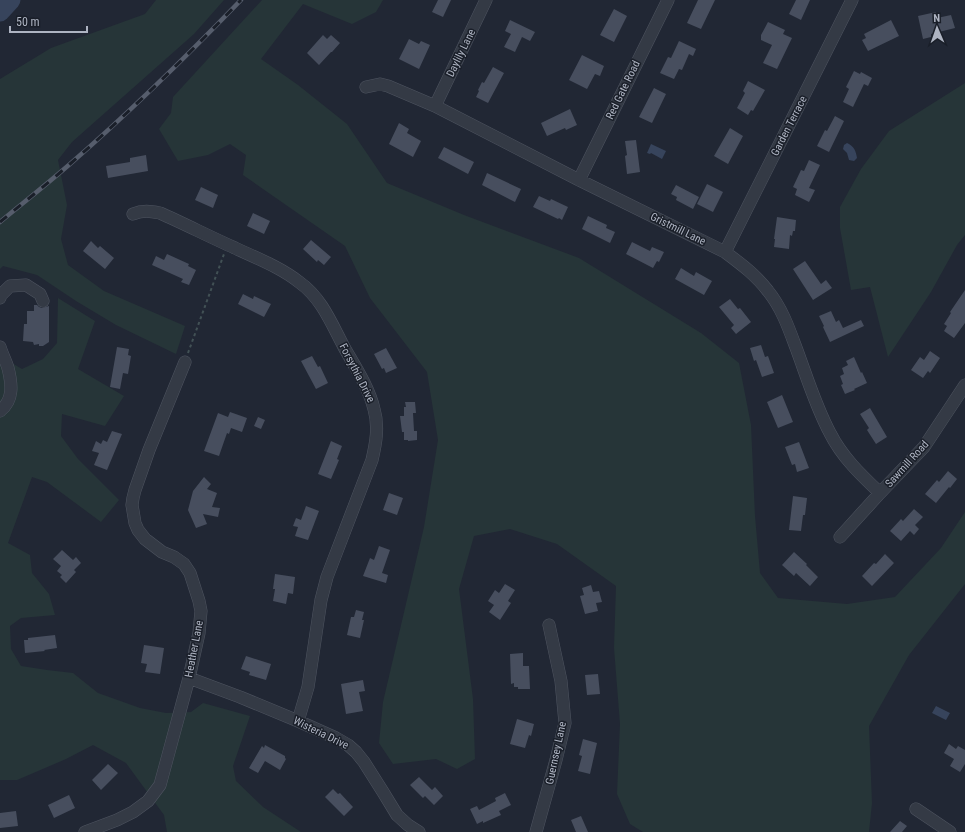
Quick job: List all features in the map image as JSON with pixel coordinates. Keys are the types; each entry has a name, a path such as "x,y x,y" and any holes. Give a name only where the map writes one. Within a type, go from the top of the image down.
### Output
{"street":[{"name":"Daylily Lane","path":"435,106 486,0"},
{"name":"Red Gate Road","path":"579,180 668,0"},
{"name":"Garden Terrace","path":"725,252 852,0"},
{"name":"Gristmill Lane","path":"366,87 380,84 388,86 435,106 579,180 725,252 744,266 769,292 787,322 822,415 841,452 852,466 880,493"},
{"name":"Forsythia Drive","path":"133,214 146,211 160,214 281,270 309,289 323,307 359,373 375,410 377,430 372,460 327,577 321,600 308,687 298,721"},
{"path":"0,298 0,296 10,286 26,285 40,294 43,301"},
{"path":"0,347 8,367 11,387 10,400 0,411"},
{"name":"Heather Lane","path":"85,832 117,820 133,812 148,801 160,784 189,678 199,633 201,611 190,573 184,564 174,557 162,552 145,539 135,523 132,506 132,498 149,450 185,362"},
{"name":"Sawmill Road","path":"840,536 924,447 965,384"},
{"name":"Guernsey Lane","path":"536,832 565,723 561,681 549,625"},
{"name":"Wisteria Drive","path":"189,678 298,721 348,745 364,762 397,815 419,832"},
{"path":"916,809 950,832"}],"path":[{"path":"185,362 228,245"}],"shaded area":[{"path":"156,0 224,0 194,34 72,142 58,160 67,205 61,239 68,265 104,291 185,326 176,354 116,325 37,275 3,266 0,269 0,79 51,48 145,14"},
{"path":"262,0 383,0 376,12 352,24 303,4 261,59 298,85 347,124 387,183 464,215 579,258 701,333 739,363 751,425 755,516 760,573 778,598 847,604 895,597 941,548 965,512 965,584 909,655 869,726 872,803 869,832 643,832 630,824 617,794 620,724 614,648 616,586 557,544 510,529 474,536 459,589 473,699 475,759 457,769 436,759 393,764 379,743 383,702 424,527 438,440 427,372 370,298 345,246 243,175 246,155 230,144 208,155 178,161 159,129 171,113 173,97"},
{"path":"965,83 965,235 957,245 931,292 888,357 870,287 851,290 840,228 840,207 861,169 889,131"},
{"path":"58,298 95,321 78,369 124,396 105,426 62,414 61,436 78,459 119,500 101,522 47,482 32,477 8,543 30,555 32,573 49,594 55,615 21,618 10,626 11,649 21,666 73,673 98,693 140,708 166,713 191,712 203,703 250,716 233,766 236,781 263,807 301,832 167,832 164,815 126,763 93,745 66,759 17,780 0,780 0,356 22,369 43,359 57,343"}],"water":[{"path":"847,143 853,147 855,151 857,158 854,161 849,160 847,153 843,149 844,145"},
{"path":"651,144 666,151 662,159 651,153 647,153"},
{"path":"936,706 950,713 946,720 932,713"}],"building":[{"path":"438,0 451,0 443,17 432,12"},
{"path":"698,0 715,0 701,29 687,23"},
{"path":"796,0 810,0 801,20 789,14"},
{"path":"614,9 627,16 614,42 600,35"},
{"path":"936,12 937,18 951,15 955,28 931,34 931,37 923,39 918,16"},
{"path":"510,20 535,32 530,41 522,37 515,52 504,47 511,34 505,31"},
{"path":"891,20 899,36 868,51 862,40 866,38 864,34"},
{"path":"768,22 785,30 783,34 792,38 777,69 763,63 772,45 761,40 761,35"},
{"path":"323,35 327,39 331,35 340,43 319,65 307,53"},
{"path":"409,39 419,44 421,41 430,45 419,69 399,59"},
{"path":"679,41 696,49 693,56 689,54 682,70 679,69 674,79 660,73 668,57 671,58"},
{"path":"582,55 604,66 600,76 595,74 587,89 569,80"},
{"path":"493,67 504,73 488,103 476,97 482,82 484,83"},
{"path":"854,71 860,74 861,72 872,78 868,86 864,84 853,107 843,102 849,89 846,87"},
{"path":"748,81 765,90 753,111 751,110 748,115 737,108 745,93 743,91"},
{"path":"654,88 666,94 652,123 639,117"},
{"path":"570,109 577,125 566,130 565,128 547,136 541,123"},
{"path":"835,116 844,121 829,152 817,146 825,130 827,131"},
{"path":"399,123 409,129 407,133 421,141 413,157 389,144"},
{"path":"730,128 743,136 728,164 714,156"},
{"path":"636,140 640,172 627,174 625,141"},
{"path":"444,147 474,162 468,174 438,158"},
{"path":"146,155 148,171 108,178 106,166 130,162 130,158"},
{"path":"809,160 820,165 809,188 815,190 809,202 795,195 797,189 793,187 801,170 804,171"},
{"path":"487,173 521,189 515,202 482,185"},
{"path":"707,184 723,192 713,212 697,204"},
{"path":"676,185 699,197 693,209 676,200 677,197 671,194"},
{"path":"201,187 218,195 213,208 195,200"},
{"path":"539,196 550,201 551,199 568,207 562,220 533,207"},
{"path":"253,213 270,221 264,234 247,226"},
{"path":"588,216 607,225 606,228 615,232 610,243 582,229"},
{"path":"777,217 796,220 795,231 793,231 792,236 790,235 789,249 774,247"},
{"path":"311,240 331,257 324,265 318,260 317,262 303,249"},
{"path":"91,241 98,248 100,246 114,258 105,269 83,251"},
{"path":"632,242 650,251 652,247 664,252 659,262 657,261 653,268 626,254"},
{"path":"167,254 189,264 188,266 196,270 189,285 181,282 183,279 152,265 156,256 164,260"},
{"path":"805,261 821,284 826,280 832,288 813,300 793,269"},
{"path":"681,268 694,276 696,272 712,281 704,295 675,279"},
{"path":"965,290 965,323 954,338 944,331 947,326 944,324 951,313 950,312"},
{"path":"243,294 253,299 254,296 271,304 264,317 238,304"},
{"path":"730,299 738,309 740,308 751,322 736,334 731,328 734,325 719,307"},
{"path":"34,305 42,308 49,306 49,342 43,346 39,346 39,344 34,345 33,342 23,341 24,324 27,324 27,311 34,311"},
{"path":"831,311 836,322 839,320 843,328 861,320 864,326 830,342 819,316"},
{"path":"761,345 765,357 768,356 774,373 762,377 756,360 754,361 750,348"},
{"path":"117,347 129,349 128,355 131,356 128,374 123,373 120,389 110,387"},
{"path":"386,348 397,368 386,373 384,368 382,369 374,354"},
{"path":"930,351 940,358 930,373 928,371 923,378 911,370 920,357 924,360"},
{"path":"312,356 318,367 320,366 328,383 316,389 301,361"},
{"path":"854,357 867,383 845,394 841,385 843,384 840,376 844,374 842,368 848,365 846,361"},
{"path":"782,395 793,422 778,428 767,402"},
{"path":"405,402 415,402 416,413 413,413 414,431 417,431 417,440 404,440 404,432 402,432 400,416 404,416 404,407 406,407"},
{"path":"870,408 887,437 876,444 867,430 869,428 860,414"},
{"path":"230,412 247,418 242,432 231,428 229,434 227,433 219,456 204,451 218,413 228,417"},
{"path":"258,417 265,420 261,429 254,426"},
{"path":"112,431 122,434 107,470 94,465 99,453 92,451 96,441 101,444 103,440 107,442"},
{"path":"331,441 342,446 337,459 339,460 331,479 318,474"},
{"path":"799,442 809,468 797,472 795,464 792,465 785,447"},
{"path":"948,471 957,479 936,503 925,494 937,480 939,482"},
{"path":"204,477 211,484 207,489 217,493 212,507 220,508 218,517 203,514 207,524 196,528 188,510 193,491"},
{"path":"389,493 403,498 397,515 383,510"},
{"path":"793,496 807,498 801,531 789,530"},
{"path":"306,506 319,511 308,540 295,536 298,527 293,526 296,518 301,520"},
{"path":"914,509 923,517 915,525 919,529 914,535 910,531 901,541 890,531 901,519 903,521"},
{"path":"379,546 390,550 382,573 388,575 386,583 363,576 370,558 374,560"},
{"path":"62,550 73,560 76,557 81,563 74,570 76,572 66,583 60,577 62,575 57,571 61,566 53,559"},
{"path":"794,552 818,577 810,586 796,573 794,576 782,565"},
{"path":"885,554 894,563 872,586 862,576"},
{"path":"275,574 295,577 293,594 288,593 286,604 273,601"},
{"path":"505,584 515,590 508,601 511,603 500,620 489,612 494,605 488,601 495,590 499,593"},
{"path":"591,585 593,592 599,591 602,602 596,603 598,611 585,614 580,596 584,595 582,588"},
{"path":"356,610 364,612 362,620 364,620 360,638 347,635 351,617 354,617"},
{"path":"55,635 57,648 25,653 24,640 28,640 28,638"},
{"path":"144,645 164,648 160,674 145,672 147,664 141,663"},
{"path":"523,653 523,666 529,666 530,689 518,689 518,687 514,687 514,683 511,684 510,654"},
{"path":"246,656 271,664 266,680 249,675 250,672 241,669"},
{"path":"598,674 600,694 587,695 585,675"},
{"path":"363,680 365,691 359,692 363,711 346,714 341,684"},
{"path":"517,719 534,724 531,736 529,735 525,748 510,744"},
{"path":"583,739 597,743 590,774 578,771 582,756 579,755"},
{"path":"949,744 956,749 958,746 965,750 965,764 960,772 950,766 954,759 944,753"},
{"path":"265,745 285,756 286,759 280,770 265,761 258,773 249,768 262,746 264,748"},
{"path":"108,764 118,773 101,790 92,780"},
{"path":"419,777 432,790 435,787 443,796 434,805 425,796 423,798 410,785"},
{"path":"333,789 338,794 340,793 353,807 344,816 325,797"},
{"path":"505,793 511,805 499,811 501,815 477,824 470,809 477,806 479,810 496,801 495,798"},
{"path":"69,795 75,808 54,818 48,805"},
{"path":"16,811 18,826 0,828 0,813"},
{"path":"581,816 588,832 576,832 571,820"},
{"path":"900,821 907,826 902,832 890,832"}],"waterway":[{"path":"0,12 11,0"}],"railway":[{"path":"0,222 61,171 136,104 241,0"}]}
